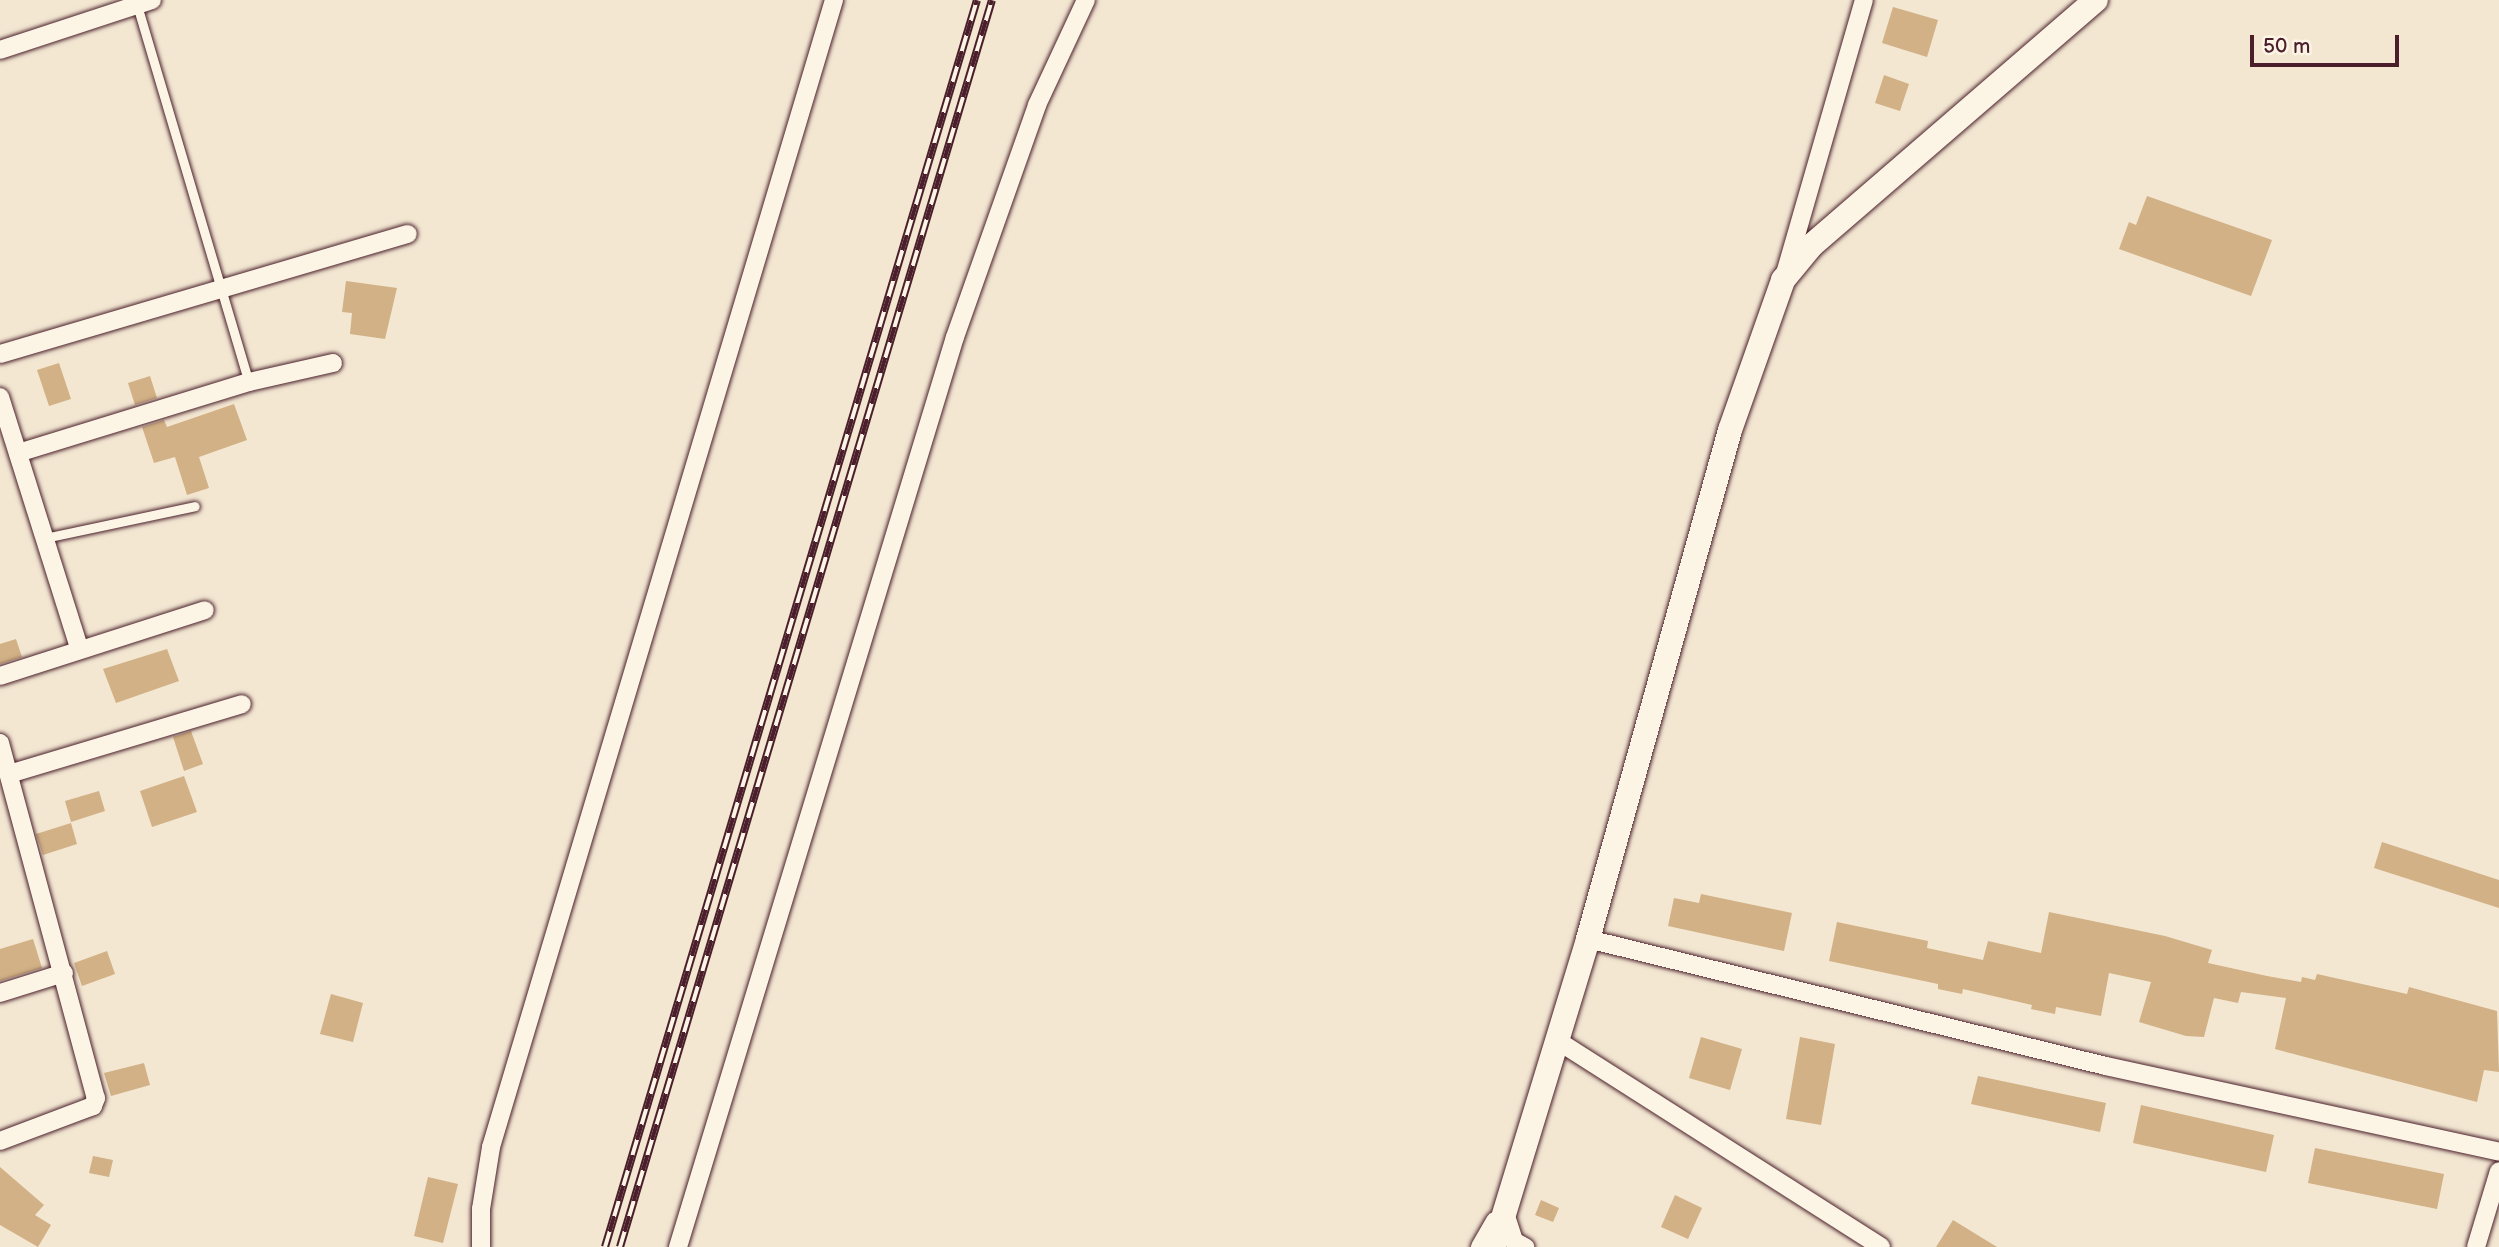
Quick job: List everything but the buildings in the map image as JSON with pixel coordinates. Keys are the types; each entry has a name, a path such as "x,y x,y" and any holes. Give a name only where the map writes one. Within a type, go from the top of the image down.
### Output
{"main road":[{"path":"1512,1245 1504,1210 1588,939 1730,430 1783,280 1812,245 2096,0"}],"street":[{"path":"481,1247 481,1209 491,1147 834,0"},
{"path":"678,1247 955,337 1038,105 1086,0"},
{"path":"1783,280 1864,0"},
{"path":"0,50 145,3"},
{"path":"0,354 408,234"},
{"path":"18,453 249,382 333,363"},
{"path":"0,397 80,650"},
{"path":"0,676 205,610"},
{"path":"9,774 242,704"},
{"path":"0,743 64,973 96,1103 0,1141"},
{"path":"1588,939 2106,1066 2499,1152"},
{"path":"0,993 64,973"},
{"path":"1558,1041 1881,1247"},
{"path":"2476,1247 2499,1171"},
{"path":"1480,1247 1504,1210"}],"lane":[{"path":"145,3 249,382"},
{"path":"45,538 195,506"}],"railway":[{"path":"605,1247 977,0"},
{"path":"620,1247 992,0"}]}
